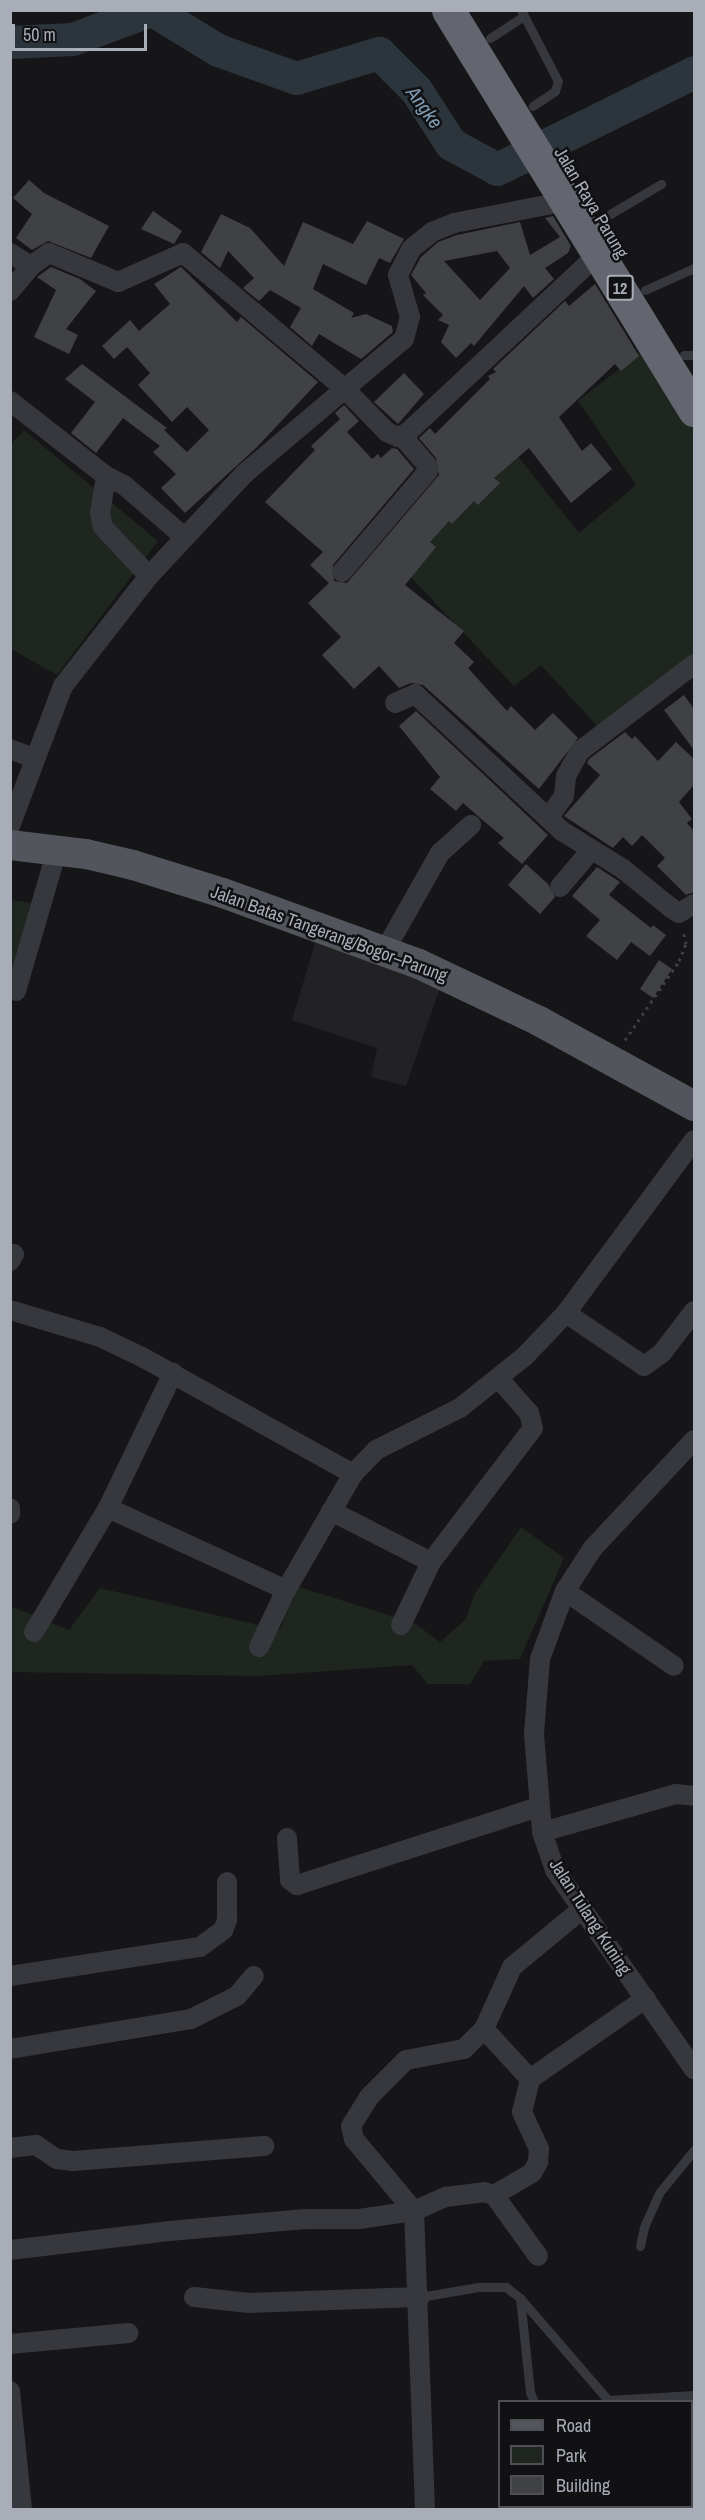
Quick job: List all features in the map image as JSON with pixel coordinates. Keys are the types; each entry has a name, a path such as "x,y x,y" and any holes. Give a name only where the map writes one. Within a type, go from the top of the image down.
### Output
{"highway":[{"name":"12","path":"448,10 535,123"},
{"name":"12","path":"472,10 490,38 535,123"},
{"name":"Jalan Raya Parung","path":"535,123 554,161 567,201 694,410"},
{"name":"Jalan Raya Parung","path":"554,161 600,220 691,362"}],"main road":[{"name":"Jalan Batas Tangerang/Bogor–Parung","path":"10,845 57,850 133,865 223,893 384,952 487,996 694,1106"}],"street":[{"path":"10,826 63,686 149,576 183,536 244,474 344,388 373,368 407,333 410,317 398,275 401,264 422,240 460,221 567,201"},
{"path":"10,253 31,266"},
{"path":"10,291 43,255 56,254 118,282 183,253 344,388 387,432 402,436 427,465 428,471 342,572"},
{"path":"402,436 598,254"},
{"path":"10,400 106,476 124,485 183,536"},
{"path":"106,476 100,513 102,527 149,576"},
{"path":"548,818 564,796 566,776 580,751 694,664"},
{"path":"395,703 415,694 548,818 591,850 687,909"},
{"path":"10,749 34,758"},
{"path":"384,952 432,866 471,825"},
{"path":"16,991 57,850"},
{"path":"560,887 591,850"},
{"path":"259,1647 285,1590 352,1474 376,1449 460,1408 499,1379 566,1313 694,1140"},
{"path":"10,1310 100,1337 173,1373 352,1474"},
{"path":"566,1313 644,1366 662,1353 694,1311"},
{"path":"34,1632 108,1508 173,1373"},
{"path":"401,1625 431,1562 532,1428 529,1413 499,1379"},
{"name":"Jalan Tulang Kuning","path":"694,1440 593,1548 564,1591 540,1659 535,1689 539,1807 542,1833 555,1870 694,2068"},
{"path":"10,1508 10,1514"},
{"path":"108,1508 285,1590"},
{"path":"331,1511 431,1562"},
{"path":"564,1591 674,1666"},
{"path":"542,1833 676,1794 694,1796"},
{"path":"287,1838 290,1880 297,1885 539,1807"},
{"path":"10,1977 200,1947 224,1930 227,1920 227,1882"},
{"path":"425,2510 420,2297 414,2211 354,2139 351,2126 369,2097 406,2060 464,2049 484,2029 512,1967 582,1909"},
{"path":"10,2049 191,2019 237,1996 255,1976"},
{"path":"494,2195 532,2173 538,2162 539,2149 522,2112 530,2079 646,1998"},
{"path":"484,2029 530,2079"},
{"path":"10,2148 36,2145 57,2159 73,2161 264,2146"},
{"path":"10,2250 169,2231 305,2219 359,2219 414,2211 445,2197 484,2192 494,2195 538,2256"},
{"path":"194,2297 250,2303 420,2297"},
{"path":"10,2344 128,2334"},
{"path":"10,2391 22,2510"}],"lane":[{"path":"490,38 523,13 558,81 555,91 535,123"},
{"path":"600,220 661,184"},
{"path":"645,290 694,267"},
{"path":"640,2246 644,2227 659,2193 694,2150"},
{"path":"420,2297 493,2285 506,2287 520,2298 604,2400"},
{"path":"520,2298 530,2392 533,2400"},
{"path":"620,2400 694,2395"}],"path":[{"path":"608,1059 630,1033 683,952 686,944 687,909"}],"shaded area":[{"path":"319,930 443,979 406,1086 371,1077 377,1048 292,1020"},
{"path":"693,2461 694,2509 591,2509 693,2508"}],"green space":[{"path":"655,341 694,404 694,657 600,729 541,665 514,686 401,567 516,454 579,533 636,485 578,401"},
{"path":"24,430 158,541 57,675 11,649 10,445"},
{"path":"11,900 32,903 11,973"},
{"path":"521,1527 564,1558 520,1659 484,1661 470,1684 428,1684 412,1665 258,1676 11,1672 10,1606 69,1630 100,1588 280,1630 296,1586 414,1623 440,1642 466,1619 474,1595"}],"building":[{"path":"29,180 44,193 109,226 91,258 48,241 32,250 16,238 32,214 13,198"},
{"path":"153,211 182,231 174,244 141,229"},
{"path":"221,214 250,228 284,266 303,222 353,244 367,221 404,239 390,263 379,258 366,285 323,264 313,289 354,313 351,318 366,314 392,326 393,332 361,359 319,334 312,346 290,327 301,308 270,290 259,301 243,288 254,278 228,251 220,268 201,252"},
{"path":"553,216 571,246 568,253 545,268 554,279 533,298 524,286 474,346 471,343 456,358 441,342 449,325 438,320 443,315 423,295 426,293 411,275 421,257 438,242 457,235 520,222 530,255 560,237 545,218","holes":["497,251 510,268 480,300 444,261"]},
{"path":"51,267 80,279 96,291 66,329 78,335 69,354 34,337 56,290 37,277"},
{"path":"181,267 237,322 241,317 318,382 257,447 185,513 161,488 176,474 153,452 160,446 123,418 96,453 71,433 95,402 65,379 82,364 167,428 164,430 187,452 209,430 187,407 172,422 138,385 150,373 127,347 114,359 102,346 130,320 139,331 170,304 154,284"},
{"path":"595,284 639,356 621,371 615,364 559,417 582,451 591,443 612,469 571,503 529,448 494,478 500,483 478,505 474,501 452,524 449,521 430,542 436,547 405,585 464,631 454,643 474,662 468,668 507,711 511,706 535,730 553,713 578,738 539,789 423,685 411,683 399,688 379,666 354,689 322,655 341,637 308,603 329,583 310,565 323,552 265,502 315,450 311,446 340,419 335,413 344,405 359,421 347,432 372,459 378,454 381,458 392,448 397,449 414,469 333,565 334,581 347,583 439,475 436,458 419,438 430,428 435,434 490,379 488,376 496,372 493,369 565,301 569,306"},
{"path":"404,373 424,394 398,424 374,402"},
{"path":"684,695 694,709 694,750 664,710"},
{"path":"416,711 548,835 522,864 498,843 504,838 463,803 456,811 430,789 440,777 399,726"},
{"path":"625,732 632,739 635,736 658,761 676,742 694,759 694,785 679,802 692,819 687,823 694,831 694,892 686,895 657,866 665,858 642,835 632,846 623,837 613,848 564,816 600,775 587,763 589,759"},
{"path":"526,864 548,884 555,897 540,914 508,885"},
{"path":"597,867 620,882 609,895 651,928 653,925 666,935 650,956 631,942 617,960 586,936 600,920 572,896"},
{"path":"659,960 672,969 653,998 640,989"}],"waterway":[{"name":"Angke","path":"10,42 72,39 151,10"},
{"name":"Angke","path":"152,10 218,50 296,78 379,53 416,90 451,144 497,169 694,72"}]}
